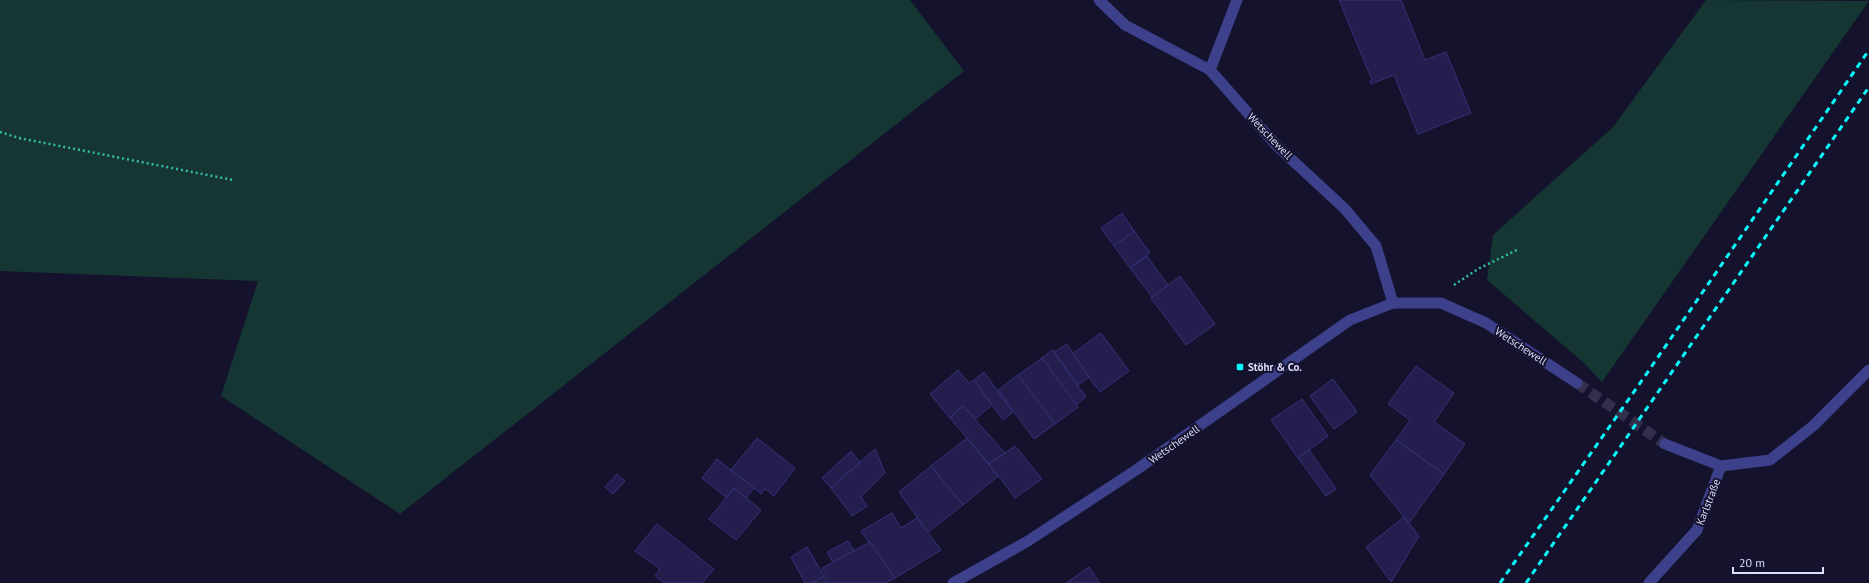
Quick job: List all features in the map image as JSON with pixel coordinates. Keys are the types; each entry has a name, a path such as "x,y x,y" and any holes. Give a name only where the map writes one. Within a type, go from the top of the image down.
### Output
{"street":[{"path":"1099,0 1124,25 1210,70 1237,0"},
{"name":"Wetschewell","path":"1210,70 1278,146 1345,209 1376,246 1393,302"},
{"name":"Wetschewell","path":"953,583 1028,541 1136,470 1350,320 1393,302 1441,303 1486,323 1578,383"},
{"name":"Karlstraße","path":"1649,583 1697,530 1721,466 1770,460 1814,426 1869,370"},
{"path":"1665,444 1721,466"}],"path":[{"path":"0,132 19,138 233,180"},
{"path":"1456,284 1478,269 1517,250"}],"green space":[{"path":"0,0 910,0 964,71 400,514 221,396 258,281 0,271"},
{"path":"1706,0 1869,1 1602,382 1584,363 1487,280 1493,235 1613,127"}],"building":[{"path":"1339,0 1401,0 1425,60 1446,52 1471,113 1418,134 1394,75 1371,84 1370,81 1372,80"},
{"path":"1122,213 1134,231 1114,246 1101,228"},
{"path":"1134,231 1150,253 1130,268 1114,246"},
{"path":"1147,256 1168,285 1152,297 1130,268"},
{"path":"1180,276 1215,324 1186,345 1151,298"},
{"path":"1101,333 1129,371 1100,392 1072,354"},
{"path":"1067,344 1089,377 1078,385 1054,352"},
{"path":"1052,350 1086,397 1076,405 1042,358"},
{"path":"1042,358 1078,407 1055,424 1018,375"},
{"path":"1416,366 1454,393 1434,422 1465,444 1444,474 1396,440 1410,420 1388,404"},
{"path":"958,370 969,383 974,380 992,405 975,419 963,406 950,418 930,394"},
{"path":"984,372 1013,412 1003,420 974,380"},
{"path":"1018,375 1055,424 1034,439 998,390"},
{"path":"1333,379 1357,412 1334,429 1310,396"},
{"path":"1302,399 1328,436 1298,458 1271,420"},
{"path":"963,406 1005,453 989,464 950,418"},
{"path":"757,438 795,468 774,496 765,489 761,494 731,470"},
{"path":"967,438 998,476 963,505 931,466"},
{"path":"1396,440 1444,474 1409,523 1370,475"},
{"path":"1015,446 1042,479 1015,498 989,464"},
{"path":"875,449 885,473 861,497 867,506 852,516 831,488"},
{"path":"1309,450 1336,489 1326,496 1298,458"},
{"path":"851,451 860,462 831,488 822,478"},
{"path":"717,459 754,488 746,498 734,488 726,497 702,478"},
{"path":"931,466 963,505 928,532 899,492"},
{"path":"617,474 625,481 613,494 605,487"},
{"path":"734,488 761,510 736,540 709,519"},
{"path":"892,513 901,528 917,518 941,550 895,578 861,531"},
{"path":"1404,517 1419,536 1391,582 1366,547"},
{"path":"657,524 714,569 702,583 664,583 655,576 660,569 635,551"},
{"path":"848,541 854,551 833,562 827,552"},
{"path":"870,542 895,578 885,583 830,583 822,568"},
{"path":"807,547 824,576 812,583 805,583 791,557"},
{"path":"1089,567 1100,583 1066,583"},
{"path":"824,576 828,583 812,583"}],"tunnel":[{"path":"1577,383 1665,444"}],"railway":[{"path":"1500,583 1645,376 1869,50"},
{"path":"1526,583 1869,87"}],"place":[{"name":"Stöhr & Co.","path":"1240,367"}]}
